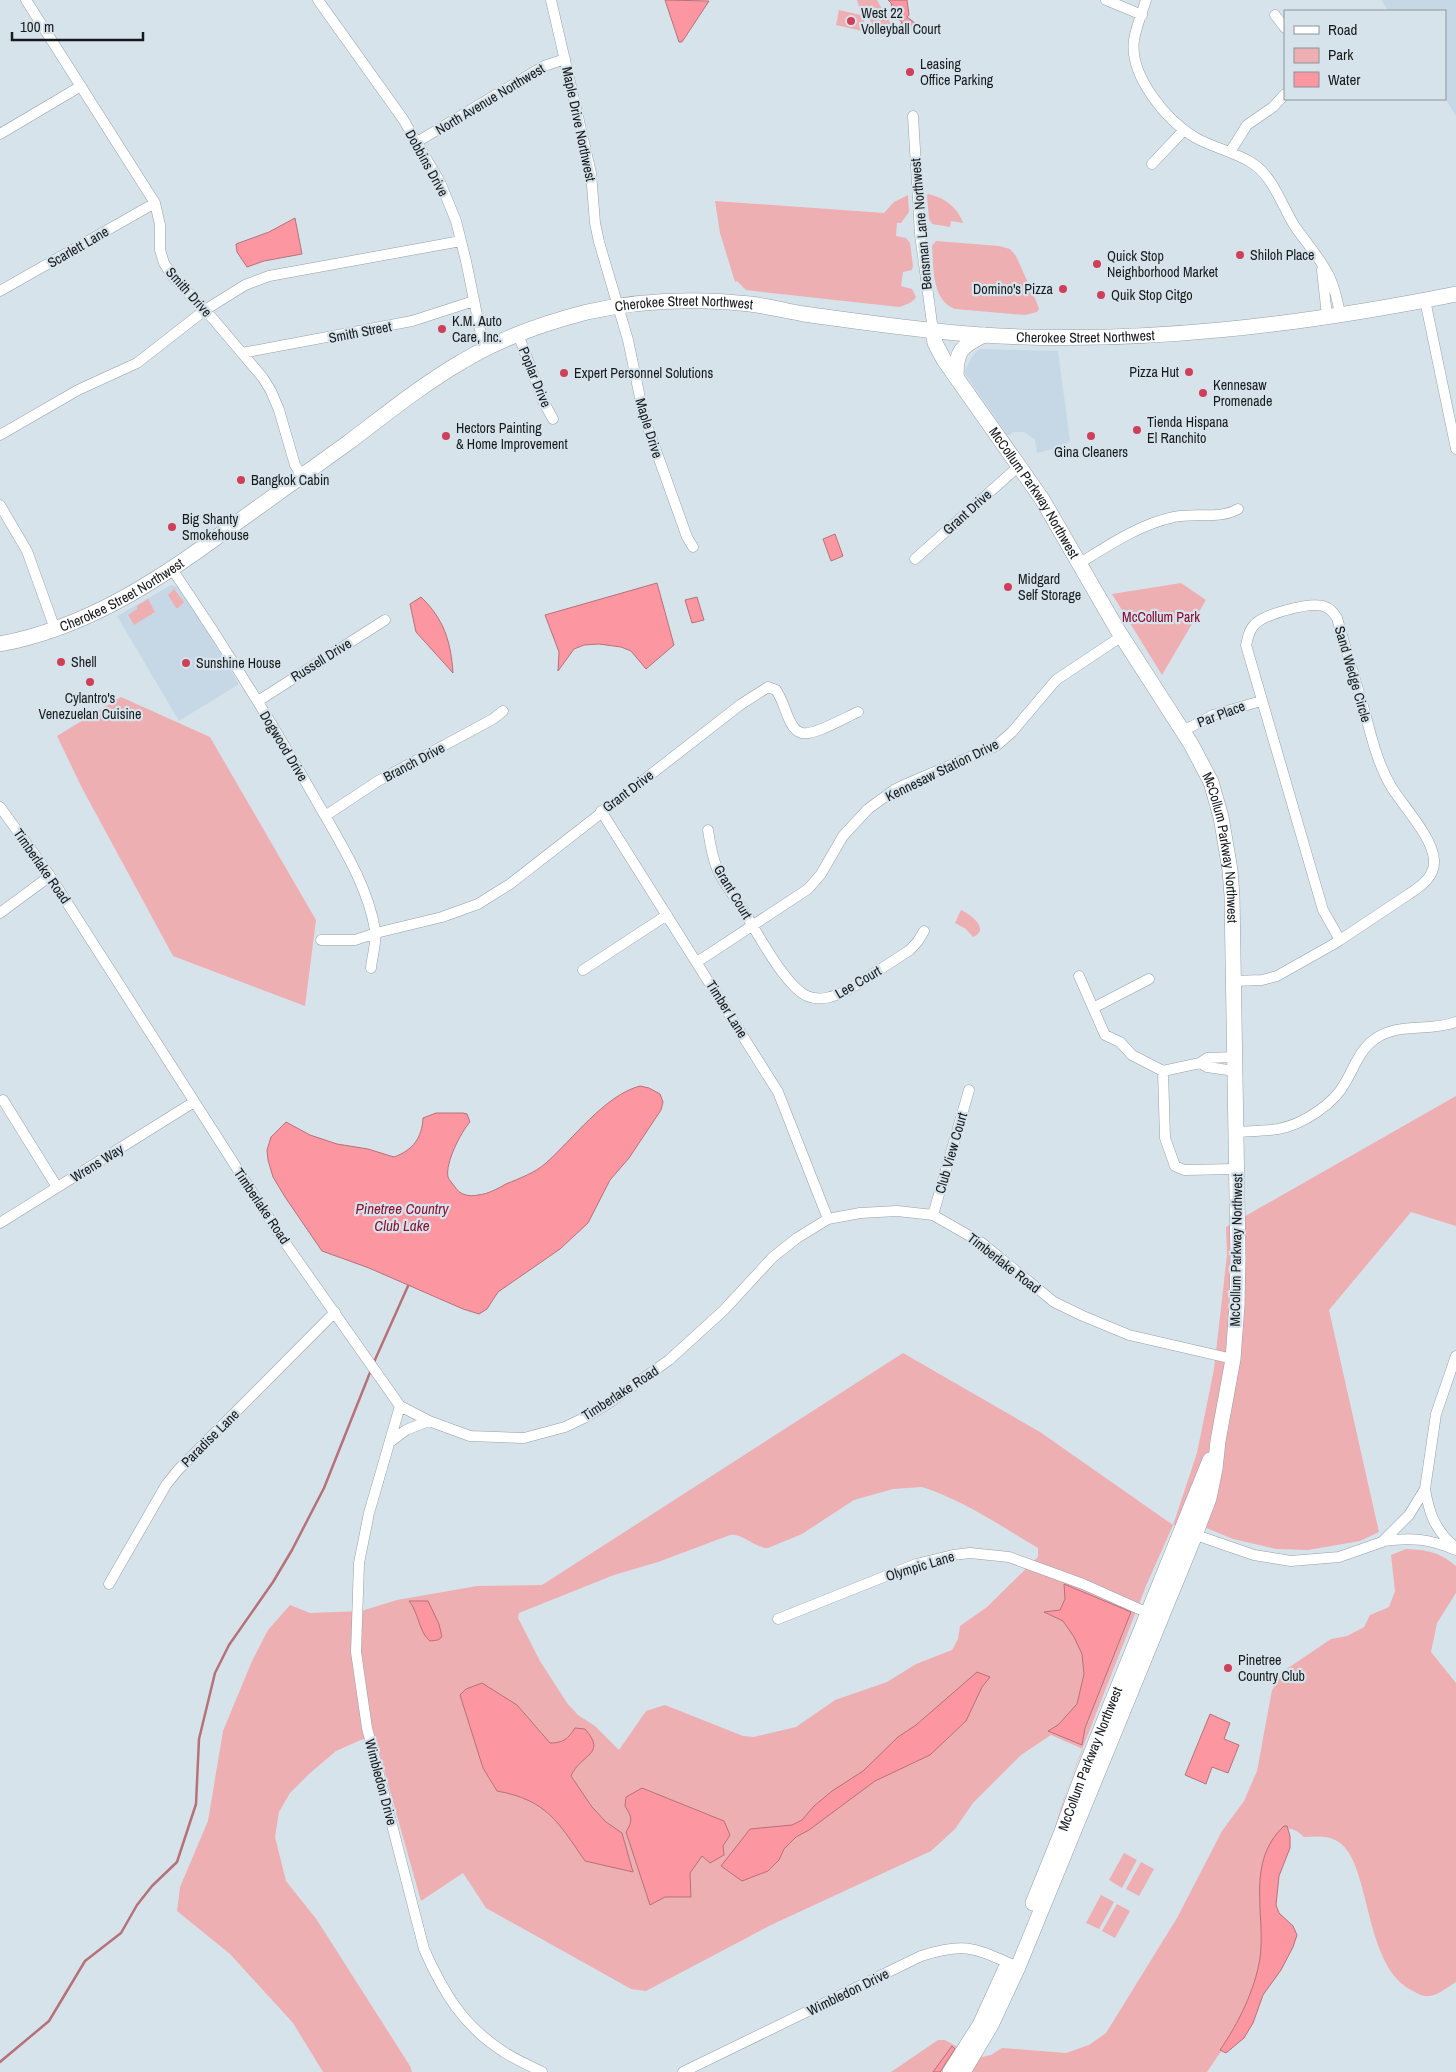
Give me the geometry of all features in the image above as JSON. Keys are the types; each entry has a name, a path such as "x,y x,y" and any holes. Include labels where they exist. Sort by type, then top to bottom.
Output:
{"street":[{"name":"Smith Drive","path":"26,0 155,203 160,225 160,250 164,263 173,277 242,352 271,391 279,410 295,465 302,476"},
{"name":"Dobbins Drive","path":"318,0 417,142 448,202 461,241 484,349"},
{"name":"Maple Drive Northwest","path":"551,0 591,173 597,233 619,306"},
{"path":"1106,0 1142,15"},
{"path":"1146,0 1134,40 1134,54 1139,73 1150,94 1184,130 1203,141 1252,163 1264,174 1296,226 1320,259 1333,315"},
{"path":"1275,15 1284,27"},
{"name":"North Avenue Northwest","path":"417,142 544,66 564,59"},
{"path":"0,134 81,86"},
{"path":"1230,152 1247,125 1273,107 1284,95"},
{"name":"Bensman Lane Northwest","path":"913,116 920,234 932,331"},
{"path":"1152,164 1184,130"},
{"name":"Scarlett Lane","path":"0,292 155,203"},
{"path":"0,435 78,390 137,363 205,310 245,286 269,276 461,241"},
{"name":"Cherokee Street Northwest","path":"0,644 55,629 109,606 172,569 434,379 484,349 518,334 584,313 619,306 670,300 738,303 932,331 1041,337 1172,334 1333,315 1456,294"},
{"path":"1425,300 1456,449"},
{"name":"Smith Street","path":"242,352 412,321 474,301"},
{"name":"Maple Drive","path":"619,306 644,417 687,536 693,547"},
{"name":"McCollum Parkway Northwest","path":"932,331 940,352 1020,466 1080,563 1122,636 1183,731 1211,782 1224,830 1232,896 1234,981 1238,1272 1233,1359 1212,1483 1148,1613 1013,1965 999,2010 963,2072"},
{"name":"Poplar Drive","path":"518,334 543,401 553,419"},
{"path":"956,377 957,362 961,351 968,344 985,335"},
{"name":"Grant Drive","path":"915,559 1020,466"},
{"path":"0,505 27,551 55,629"},
{"path":"1080,563 1147,525 1182,516 1230,514 1238,509"},
{"name":"Dogwood Drive","path":"172,569 218,636 258,701 325,816 355,873 376,933 371,968"},
{"name":"Sand Wedge Circle","path":"1234,981 1262,980 1277,976 1340,940 1424,883 1434,869 1434,854 1425,837 1384,775 1337,618 1329,608 1321,605 1312,605 1263,618 1254,625 1248,634 1246,645 1324,910 1340,940"},
{"name":"Russell Drive","path":"258,701 385,620"},
{"name":"Kennesaw Station Drive","path":"697,962 808,889 821,874 851,826 880,799 906,784 996,746 1012,732 1056,680 1122,636"},
{"name":"Grant Drive","path":"376,933 442,917 478,904 510,884 737,701 768,687 776,690 795,729 803,733 814,731 858,712"},
{"name":"Par Place","path":"1183,731 1213,715 1261,701"},
{"name":"Branch Drive","path":"325,816 378,781 493,719 503,711"},
{"name":"Timberlake Road","path":"0,807 50,876 279,1234 400,1406 429,1421 470,1436 524,1438 565,1427 586,1417 669,1360 724,1310 772,1257 797,1238 828,1219 860,1213 897,1211 933,1215 982,1243 1054,1302 1083,1316 1129,1335 1233,1359"},
{"name":"Timber Lane","path":"601,811 778,1092 828,1219"},
{"name":"Grant Court","path":"708,830 710,846 719,873 753,926"},
{"path":"0,913 50,876"},
{"path":"583,970 667,915"},
{"name":"Lee Court","path":"753,926 793,984 806,996 821,999 837,996 848,990 910,950 918,942 924,931"},
{"path":"321,940 356,940 376,933"},
{"path":"1079,976 1105,1035 1120,1042 1132,1055 1163,1071 1200,1063 1206,1067 1235,1064"},
{"path":"1093,1008 1149,979"},
{"path":"1236,1132 1280,1129 1317,1112 1332,1101 1343,1087 1362,1052 1376,1038 1395,1030 1446,1026 1456,1022"},
{"path":"1163,1071 1165,1138 1175,1166 1184,1170 1237,1169"},
{"name":"Club View Court","path":"933,1215 969,1090"},
{"path":"3,1100 57,1188"},
{"name":"Wrens Way","path":"0,1223 194,1102"},
{"name":"Paradise Lane","path":"109,1584 161,1493 178,1470 335,1312"},
{"path":"1382,1542 1409,1515 1425,1489 1436,1414 1456,1356"},
{"name":"Wimbledon Drive","path":"400,1406 369,1513 359,1563 356,1652 367,1728 424,1949 439,1982 456,2008 485,2038 504,2052 542,2072"},
{"path":"390,1442 406,1430 429,1421"},
{"path":"1425,1489 1434,1522 1444,1537 1456,1549"},
{"path":"1188,1533 1254,1555 1291,1561 1339,1557 1382,1542 1418,1538 1434,1541 1456,1549"},
{"name":"McCollum Parkway Northwest","path":"950,2072 980,2025 1013,1965 1188,1533"},
{"name":"Olympic Lane","path":"778,1619 916,1564 970,1553 1009,1557 1083,1584 1148,1613"},
{"name":"Wimbledon Drive","path":"683,2072 928,1953 942,1949 968,1947 1013,1965"}],"shaded area":[{"path":"1381,0 1456,0 1456,116 1446,100 1446,10 1387,10"},
{"path":"979,349 1058,351 1070,441 1062,447 1037,453 1035,440 1024,432 1013,432 1008,436 964,372 973,355"},
{"name":"Sunshine House","path":"171,585 177,587 196,613 239,684 179,721 117,616"}],"green space":[{"path":"857,0 877,0 897,34 886,33 875,27 867,14 860,10"},
{"name":"West 22 Volleyball Court","path":"839,10 865,16 862,31 836,25"},
{"path":"928,194 939,198 954,208 963,223 951,221 950,227 932,224 929,219"},
{"path":"908,195 909,212 901,223 897,223 896,236 906,238 910,243 913,266 912,270 903,272 901,286 912,289 916,297 909,304 899,307 746,290 737,281 735,282 720,233 715,201 884,213 894,202"},
{"path":"936,241 999,246 1010,249 1016,256 1037,303 1039,309 1037,312 1025,315 955,309 947,305 938,291 935,282 932,246"},
{"name":"McCollum Park","path":"1181,583 1206,600 1162,675 1112,594"},
{"path":"174,589 184,602 178,608 176,608 168,595"},
{"path":"148,599 155,612 134,625 128,615"},
{"path":"121,697 210,737 316,920 305,1006 173,956 82,788 57,736"},
{"path":"961,910 973,918 979,926 978,934 973,937 966,929 955,923"},
{"path":"1456,1096 1456,1226 1411,1212 1329,1310 1379,1532 1360,1541 1308,1550 1276,1549 1233,1539 1192,1522 1184,1525 1173,1525 1197,1453 1214,1369 1227,1255 1226,1227"},
{"path":"903,1353 1040,1432 1173,1525 1146,1586 1082,1749 1051,1735 1021,1755 973,1803 955,1829 931,1851 771,1925 646,1991 631,1989 486,1908 463,1873 421,1901 376,1741 363,1739 336,1751 290,1793 279,1812 275,1837 286,1881 317,1920 412,2072 323,2072 293,2023 230,1954 177,1911 180,1887 208,1821 223,1731 252,1661 268,1630 290,1605 310,1613 361,1611 397,1600 477,1586 542,1585","holes":["922,1487 937,1492 981,1514 1038,1548 1038,1557 987,1607 960,1626 958,1639 952,1650 916,1664 887,1682 835,1700 796,1727 754,1737 743,1736 665,1705 646,1711 619,1750 595,1726 578,1715 567,1703 540,1661 518,1618 519,1613 614,1575 658,1562 730,1535 739,1536 758,1546 768,1548 802,1534 854,1500 893,1489"]},
{"name":"Pinetree Country Club","path":"1406,1549 1433,1553 1456,1566 1456,1593 1437,1623 1431,1652 1456,1683 1456,1982 1432,1996 1426,1996 1411,1990 1395,1976 1383,1957 1355,1866 1347,1850 1331,1838 1304,1837 1292,1829 1282,1829 1263,1959 1239,2025 1207,2072 891,2072 938,2040 945,2040 977,2058 991,2055 1002,2048 1066,2053 1089,2045 1106,2033 1177,1918 1222,1831 1244,1801 1257,1771 1272,1690 1285,1670 1331,1639 1347,1636 1364,1627 1370,1615 1389,1607 1395,1591 1391,1555"},
{"path":"1082,1749 1083,1749 1067,1788"},
{"path":"1067,1788 1054,1838 1051,1841"},
{"path":"1124,1853 1137,1860 1122,1888 1109,1880"},
{"path":"1141,1862 1154,1869 1139,1896 1126,1889"},
{"path":"1101,1895 1114,1902 1099,1929 1086,1923"},
{"path":"1117,1904 1130,1911 1115,1938 1102,1931"}],"water":[{"path":"665,0 709,1 682,42 679,42"},
{"path":"888,0 907,0 909,15 907,17 915,23 911,29 907,30 900,25 902,22 898,19 900,18 893,11"},
{"path":"295,218 302,254 264,261 247,267 237,252 236,244 269,232"},
{"path":"835,534 843,556 831,561 823,539"},
{"path":"657,583 674,645 646,669 631,651 621,647 599,644 584,645 574,649 558,671 559,652 545,615"},
{"path":"421,597 429,605 445,632 453,673 416,632 410,604"},
{"path":"697,597 704,620 692,623 685,600"},
{"name":"Pinetree Country Club Lake","path":"640,1086 660,1094 663,1102 661,1110 629,1158 610,1180 588,1223 560,1249 498,1292 487,1309 479,1314 463,1309 369,1268 322,1251 273,1177 268,1160 267,1150 271,1137 286,1122 310,1135 337,1144 368,1149 394,1157 406,1151 415,1142 421,1132 423,1118 436,1113 463,1113 467,1114 470,1122 454,1148 449,1164 448,1177 462,1194 471,1196 482,1194 542,1167 602,1108 627,1091"},
{"path":"1064,1584 1131,1612 1085,1728 1082,1745 1048,1731 1058,1725 1077,1704 1084,1674 1082,1654 1074,1637 1063,1621 1044,1612 1060,1610 1065,1599"},
{"path":"409,1601 428,1601 439,1624 442,1637 438,1640 430,1641 426,1637"},
{"path":"977,1672 990,1677 982,1687 966,1721 930,1755 875,1781 809,1830 796,1837 784,1849 779,1860 768,1871 742,1881 721,1866 750,1829 792,1825 802,1820 814,1806 832,1791 863,1771 898,1737 916,1725"},
{"path":"482,1683 517,1705 550,1743 565,1740 575,1728 585,1729 594,1744 593,1749 571,1776 592,1807 606,1822 622,1833 633,1872 585,1861 558,1824 540,1807 528,1800 497,1791 483,1768 460,1695 466,1689"},
{"path":"1210,1714 1230,1723 1224,1739 1239,1745 1228,1773 1212,1767 1206,1784 1185,1775"},
{"path":"642,1788 724,1821 730,1835 723,1846 724,1855 710,1863 702,1856 690,1873 691,1897 665,1897 650,1905 626,1832 631,1819 625,1806 626,1797"},
{"path":"1284,1826 1287,1826 1290,1836 1290,1848 1279,1876 1276,1905 1279,1913 1293,1926 1297,1935 1281,1970 1263,1995 1253,2023 1244,2038 1226,2053 1220,2050 1245,2006 1258,1970 1261,1941 1261,1872 1265,1856 1272,1840"},
{"path":"952,2046 955,2049 940,2072 933,2072"}],"waterway":[{"path":"374,1362 408,1286"},
{"path":"0,2062 49,2021 85,1961 121,1933 137,1905 152,1886 177,1862 196,1804 199,1739 215,1673 229,1645 273,1582 292,1550 324,1488 371,1370"}],"place":[{"name":"West 22 Volleyball Court","path":"851,21"},
{"name":"Leasing Office Parking","path":"910,72"},
{"name":"Shiloh Place","path":"1240,255"},
{"name":"Quick Stop Neighborhood Market","path":"1097,264"},
{"name":"Domino's Pizza","path":"1063,289"},
{"name":"Quik Stop Citgo","path":"1101,295"},
{"name":"K.M. Auto Care, Inc.","path":"442,329"},
{"name":"Pizza Hut","path":"1189,372"},
{"name":"Expert Personnel Solutions","path":"564,373"},
{"name":"Kennesaw Promenade","path":"1203,393"},
{"name":"Tienda Hispana El Ranchito","path":"1137,430"},
{"name":"Hectors Painting & Home Improvement","path":"446,436"},
{"name":"Gina Cleaners","path":"1091,436"},
{"name":"Bangkok Cabin","path":"241,480"},
{"name":"Big Shanty Smokehouse","path":"172,527"},
{"name":"Midgard Self Storage","path":"1008,587"},
{"name":"Shell","path":"61,662"},
{"name":"Sunshine House","path":"186,663"},
{"name":"Cylantro's Venezuelan Cuisine","path":"90,682"},
{"name":"Pinetree Country Club","path":"1228,1668"}]}
